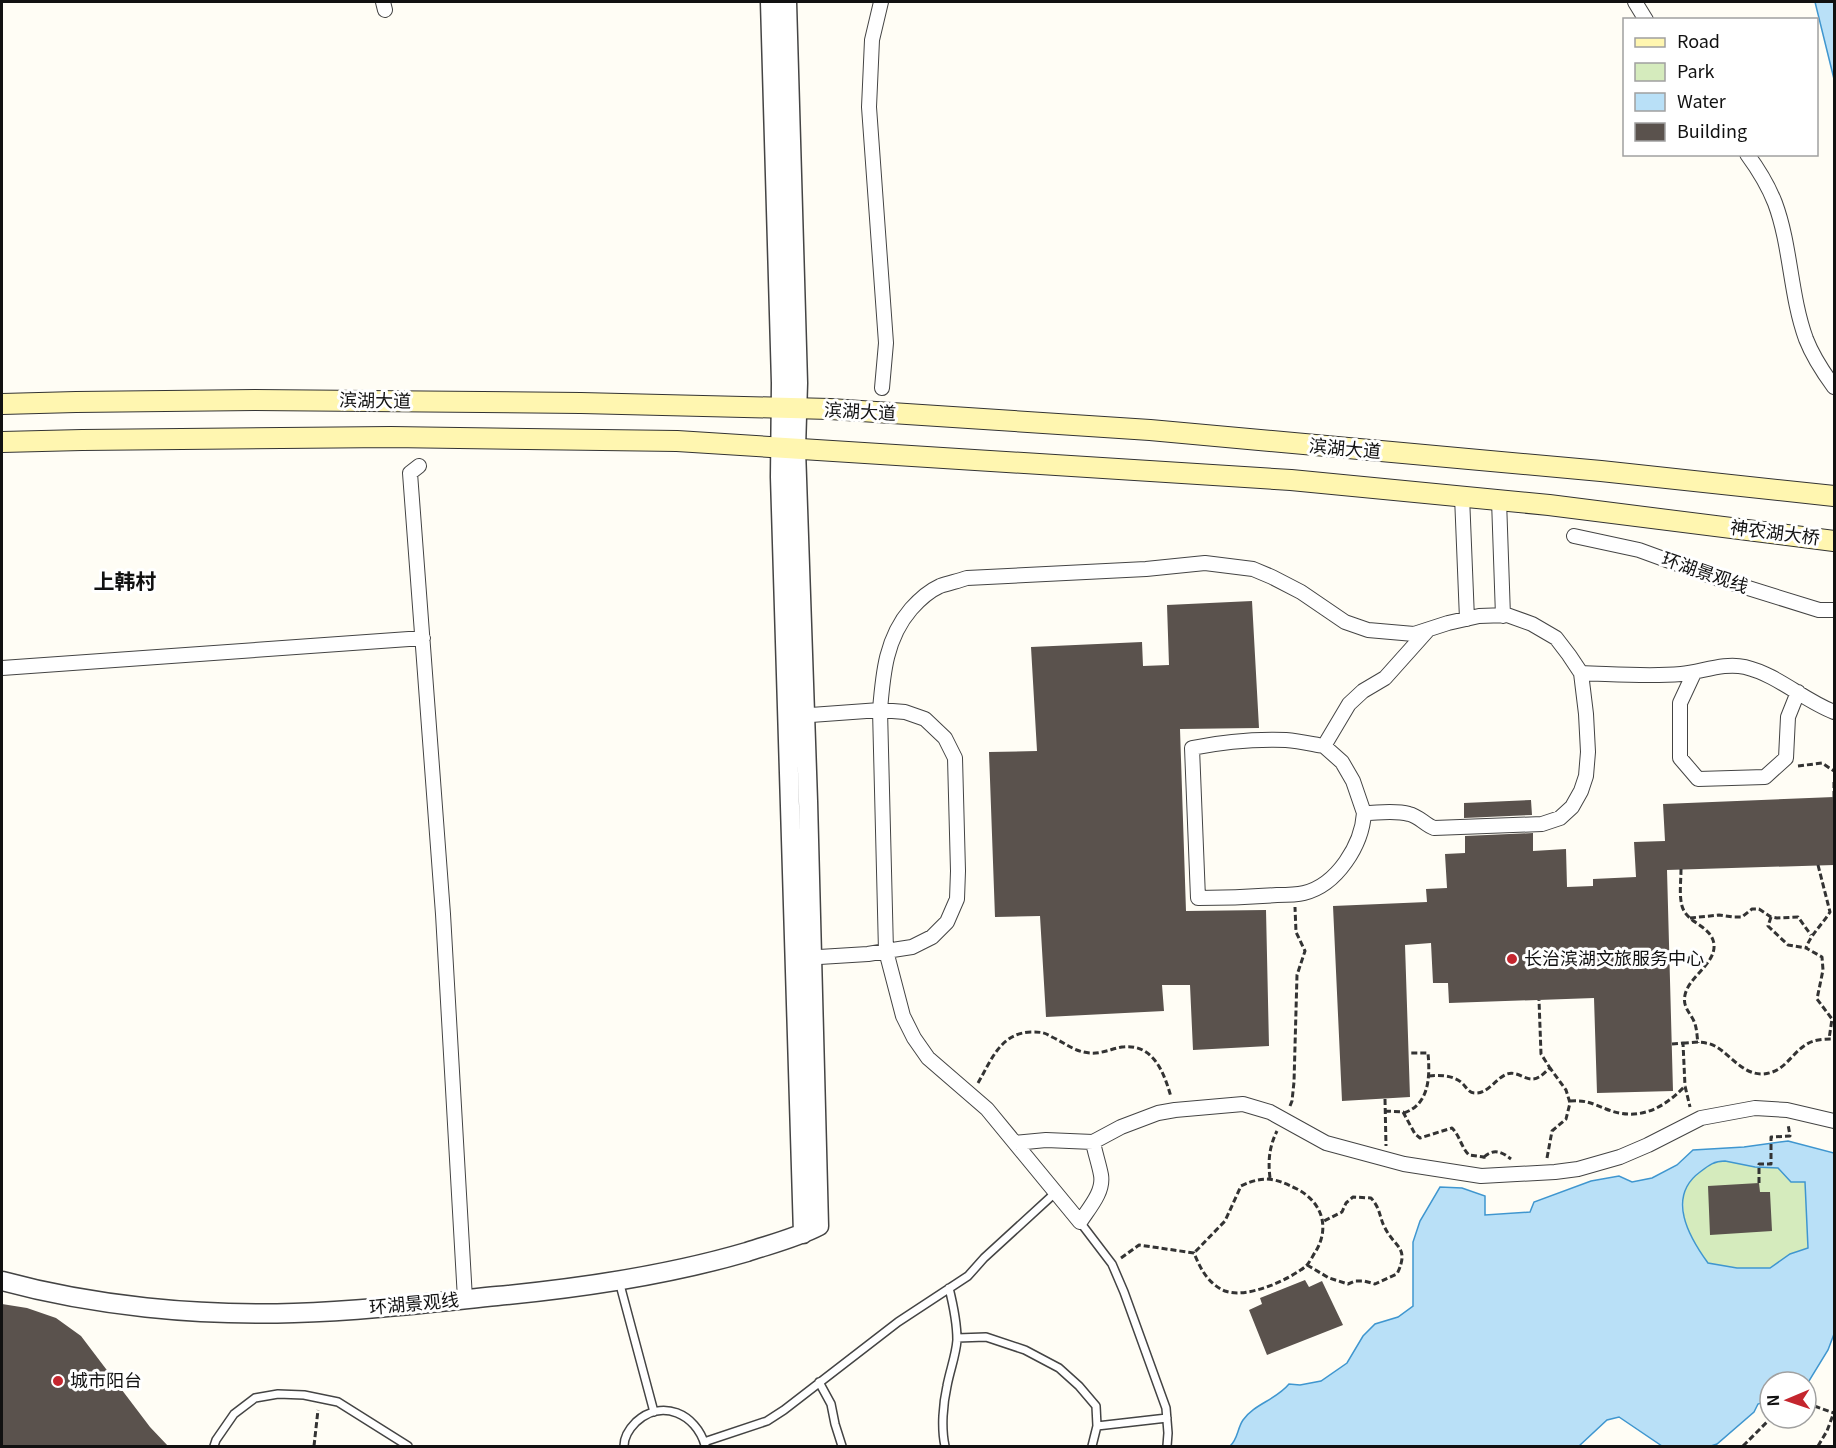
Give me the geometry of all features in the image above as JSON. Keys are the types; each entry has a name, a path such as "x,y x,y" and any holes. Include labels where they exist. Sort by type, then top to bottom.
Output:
{"main road":[{"name":"滨湖大道","path":"2,404 255,400 581,403 789,408 1150,430 1601,471 1834,496"},
{"name":"滨湖大道","path":"2,442 94,439 391,437 677,441 1291,480 1499,500 1715,526"},
{"name":"神农湖大桥","path":"1715,526 1834,541"}],"street":[{"path":"770,2 781,371 789,408 788,448 803,958 803,1234"},
{"path":"787,2 798,383 789,408"},
{"path":"881,2 872,40 869,107 886,343 882,388"},
{"path":"1635,2 1645,18"},
{"path":"1748,156 1760,172 1774,203 1806,339 1819,367 1834,387"},
{"path":"419,466 410,473 444,926 465,1299"},
{"path":"1462,496 1467,619"},
{"path":"1499,500 1503,616"},
{"name":"环湖景观线","path":"1574,536 1639,550 1716,578 1809,607 1834,610"},
{"path":"1093,1142 1101,1176 1099,1192 1080,1222 987,1109 928,1058 914,1038 903,1016 886,951 880,710 883,673 893,635 903,619 919,600 939,587 967,578 1205,563 1253,569 1300,592 1345,622 1368,630 1414,634 1479,616 1507,615 1532,624 1556,638 1581,673 1588,752 1586,776 1581,791 1572,807 1560,818 1542,824 1434,828 1407,813 1364,813"},
{"path":"1324,746 1349,704 1363,691 1385,678 1427,631"},
{"path":"2,668 423,638"},
{"path":"1581,673 1648,676 1694,673 1731,665 1744,667 1761,672 1834,712"},
{"path":"1694,673 1680,703 1680,758 1698,778 1766,777 1786,758 1788,717 1798,692"},
{"path":"796,716 880,710 905,712 926,719 945,738 955,758 957,899 947,922 932,937 912,947 868,954 803,958"},
{"path":"1266,740 1288,740 1324,746 1342,762 1353,781 1364,813 1358,839 1339,871 1324,884 1305,893 1198,898 1191,748 1217,743 1266,740"},
{"name":"环湖景观线","path":"2,1281 95,1301 170,1309 240,1313 344,1311 545,1292 619,1281 697,1265 803,1234 819,1226 803,958"},
{"path":"1015,1143 1046,1140 1093,1142 1121,1127 1158,1113 1243,1104 1270,1112 1326,1143 1387,1160 1457,1174 1484,1176 1578,1169 1620,1157 1694,1122 1755,1108 1786,1110 1834,1121"}],"lane":[{"path":"624,1446 624,1440 631,1427 641,1418 654,1412 668,1411 682,1414 694,1422 705,1444 767,1421 898,1322 968,1276 984,1258 1055,1193"},
{"path":"1080,1222 1112,1264 1124,1292 1166,1408 1167,1446"},
{"path":"619,1281 654,1412"},
{"path":"945,1446 943,1423 947,1386 957,1338 949,1288"},
{"path":"957,1338 986,1337 1024,1350 1059,1368 1096,1406 1097,1426 1092,1446"},
{"path":"819,1382 831,1404 842,1446"},
{"path":"214,1446 234,1414 255,1398 278,1394 304,1395 338,1402 408,1446"},
{"path":"1097,1426 1167,1418"}],"path":[{"path":"1783,760 1792,766 1822,763 1834,771"},
{"path":"1834,782 1834,797"},
{"path":"1806,948 1811,935 1824,923 1830,912 1818,865"},
{"path":"1681,869 1683,908 1689,918 1709,932 1714,940 1714,949 1710,959 1688,987 1685,996 1684,1004 1695,1023 1698,1043"},
{"path":"1270,1178 1269,1153 1272,1141 1292,1101 1294,1082 1297,975 1305,951 1296,932 1295,894"},
{"path":"1689,918 1719,915 1742,917 1752,909 1759,909 1771,917 1798,917 1811,935"},
{"path":"1771,917 1768,926 1788,945 1806,948 1822,957 1823,970 1817,999 1832,1019 1828,1039"},
{"path":"1539,1000 1541,1054 1566,1090 1570,1101 1566,1119 1552,1131 1546,1173"},
{"path":"971,1095 1001,1043 1012,1036 1026,1032 1043,1032 1076,1051 1091,1054 1122,1047 1137,1047 1150,1054 1162,1070 1174,1110"},
{"path":"1672,1044 1705,1042 1742,1067 1764,1074 1783,1067 1808,1043 1834,1039"},
{"path":"1683,1043 1685,1086 1694,1122"},
{"path":"1385,1110 1404,1113 1412,1110 1423,1098 1429,1076 1428,1053 1408,1053"},
{"path":"1429,1076 1454,1078 1474,1094 1487,1089 1508,1074 1516,1073 1531,1080 1550,1068"},
{"path":"1570,1101 1588,1101 1616,1112 1641,1113 1671,1100 1685,1086"},
{"path":"1385,1099 1387,1160"},
{"path":"1759,1183 1759,1164 1771,1164 1770,1137 1790,1136 1786,1110"},
{"path":"1404,1113 1415,1134 1420,1138 1452,1128 1469,1155 1484,1157 1490,1152 1501,1152 1511,1159 1513,1174"},
{"path":"1484,1157 1484,1176"},
{"path":"1270,1178 1284,1183 1310,1196 1318,1208 1323,1234 1321,1242 1307,1265 1279,1282 1255,1291 1240,1293 1226,1291 1213,1283 1204,1274 1194,1253 1225,1221 1241,1186 1255,1180 1270,1178"},
{"path":"1307,1265 1340,1282 1348,1284 1365,1281 1375,1284 1397,1274 1402,1263 1401,1250 1385,1230 1378,1205 1371,1198 1353,1197 1346,1203 1342,1212 1322,1222"},
{"path":"1112,1264 1139,1245 1194,1253"},
{"path":"314,1446 320,1398"},
{"path":"1818,1407 1834,1412 1818,1446"},
{"path":"1743,1446 1760,1430"}],"green space":[{"path":"1713,1161 1779,1168 1791,1182 1805,1181 1808,1248 1790,1254 1770,1268 1737,1268 1708,1263 1692,1242 1684,1217 1683,1193 1692,1178"}],"water":[{"path":"1815,2 1834,2 1834,79"},
{"path":"1788,1141 1834,1153 1834,1334 1828,1350 1816,1370 1758,1370 1758,1404 1754,1412 1717,1444 1662,1446 1619,1417 1607,1420 1579,1446 1230,1446 1243,1420 1253,1410 1289,1384 1300,1385 1321,1381 1347,1363 1363,1336 1375,1324 1398,1317 1413,1306 1413,1242 1420,1221 1440,1187 1462,1188 1485,1196 1485,1215 1530,1212 1534,1202 1591,1181 1619,1176 1632,1182 1652,1178 1677,1165 1693,1150 1744,1147","holes":["1725,1161 1755,1167 1778,1168 1791,1182 1805,1182 1808,1248 1790,1254 1770,1268 1737,1268 1708,1263 1694,1241 1684,1217 1684,1193 1690,1182 1709,1165"]}],"building":[{"path":"1252,601 1259,728 1180,729 1186,911 1266,910 1269,1046 1193,1050 1190,985 1162,985 1164,1011 1046,1017 1040,916 995,917 989,752 1037,751 1031,647 1142,642 1143,666 1169,665 1167,605"},
{"name":"长治滨湖文旅服务中心","path":"1834,797 1834,865 1667,870 1673,1091 1597,1093 1594,998 1449,1003 1448,983 1433,983 1431,943 1405,945 1410,1097 1342,1101 1333,906 1427,902 1426,889 1447,888 1445,854 1465,853 1465,836 1533,833 1533,851 1566,849 1567,887 1593,886 1593,879 1636,877 1634,842 1665,841 1663,804"},
{"path":"1531,800 1532,815 1464,818 1464,803"},
{"path":"1759,1183 1760,1192 1770,1192 1772,1231 1710,1235 1708,1186"},
{"path":"1305,1280 1309,1287 1322,1281 1343,1325 1267,1355 1249,1310 1262,1304 1260,1298"},
{"name":"城市阳台","path":"2,1304 27,1308 56,1318 81,1336 150,1427 168,1446 2,1446"}],"place":[{"name":"长治滨湖文旅服务中心","path":"1512,959"},
{"name":"城市阳台","path":"58,1381"}],"district":[{"name":"上韩村","path":"125,582"}]}
